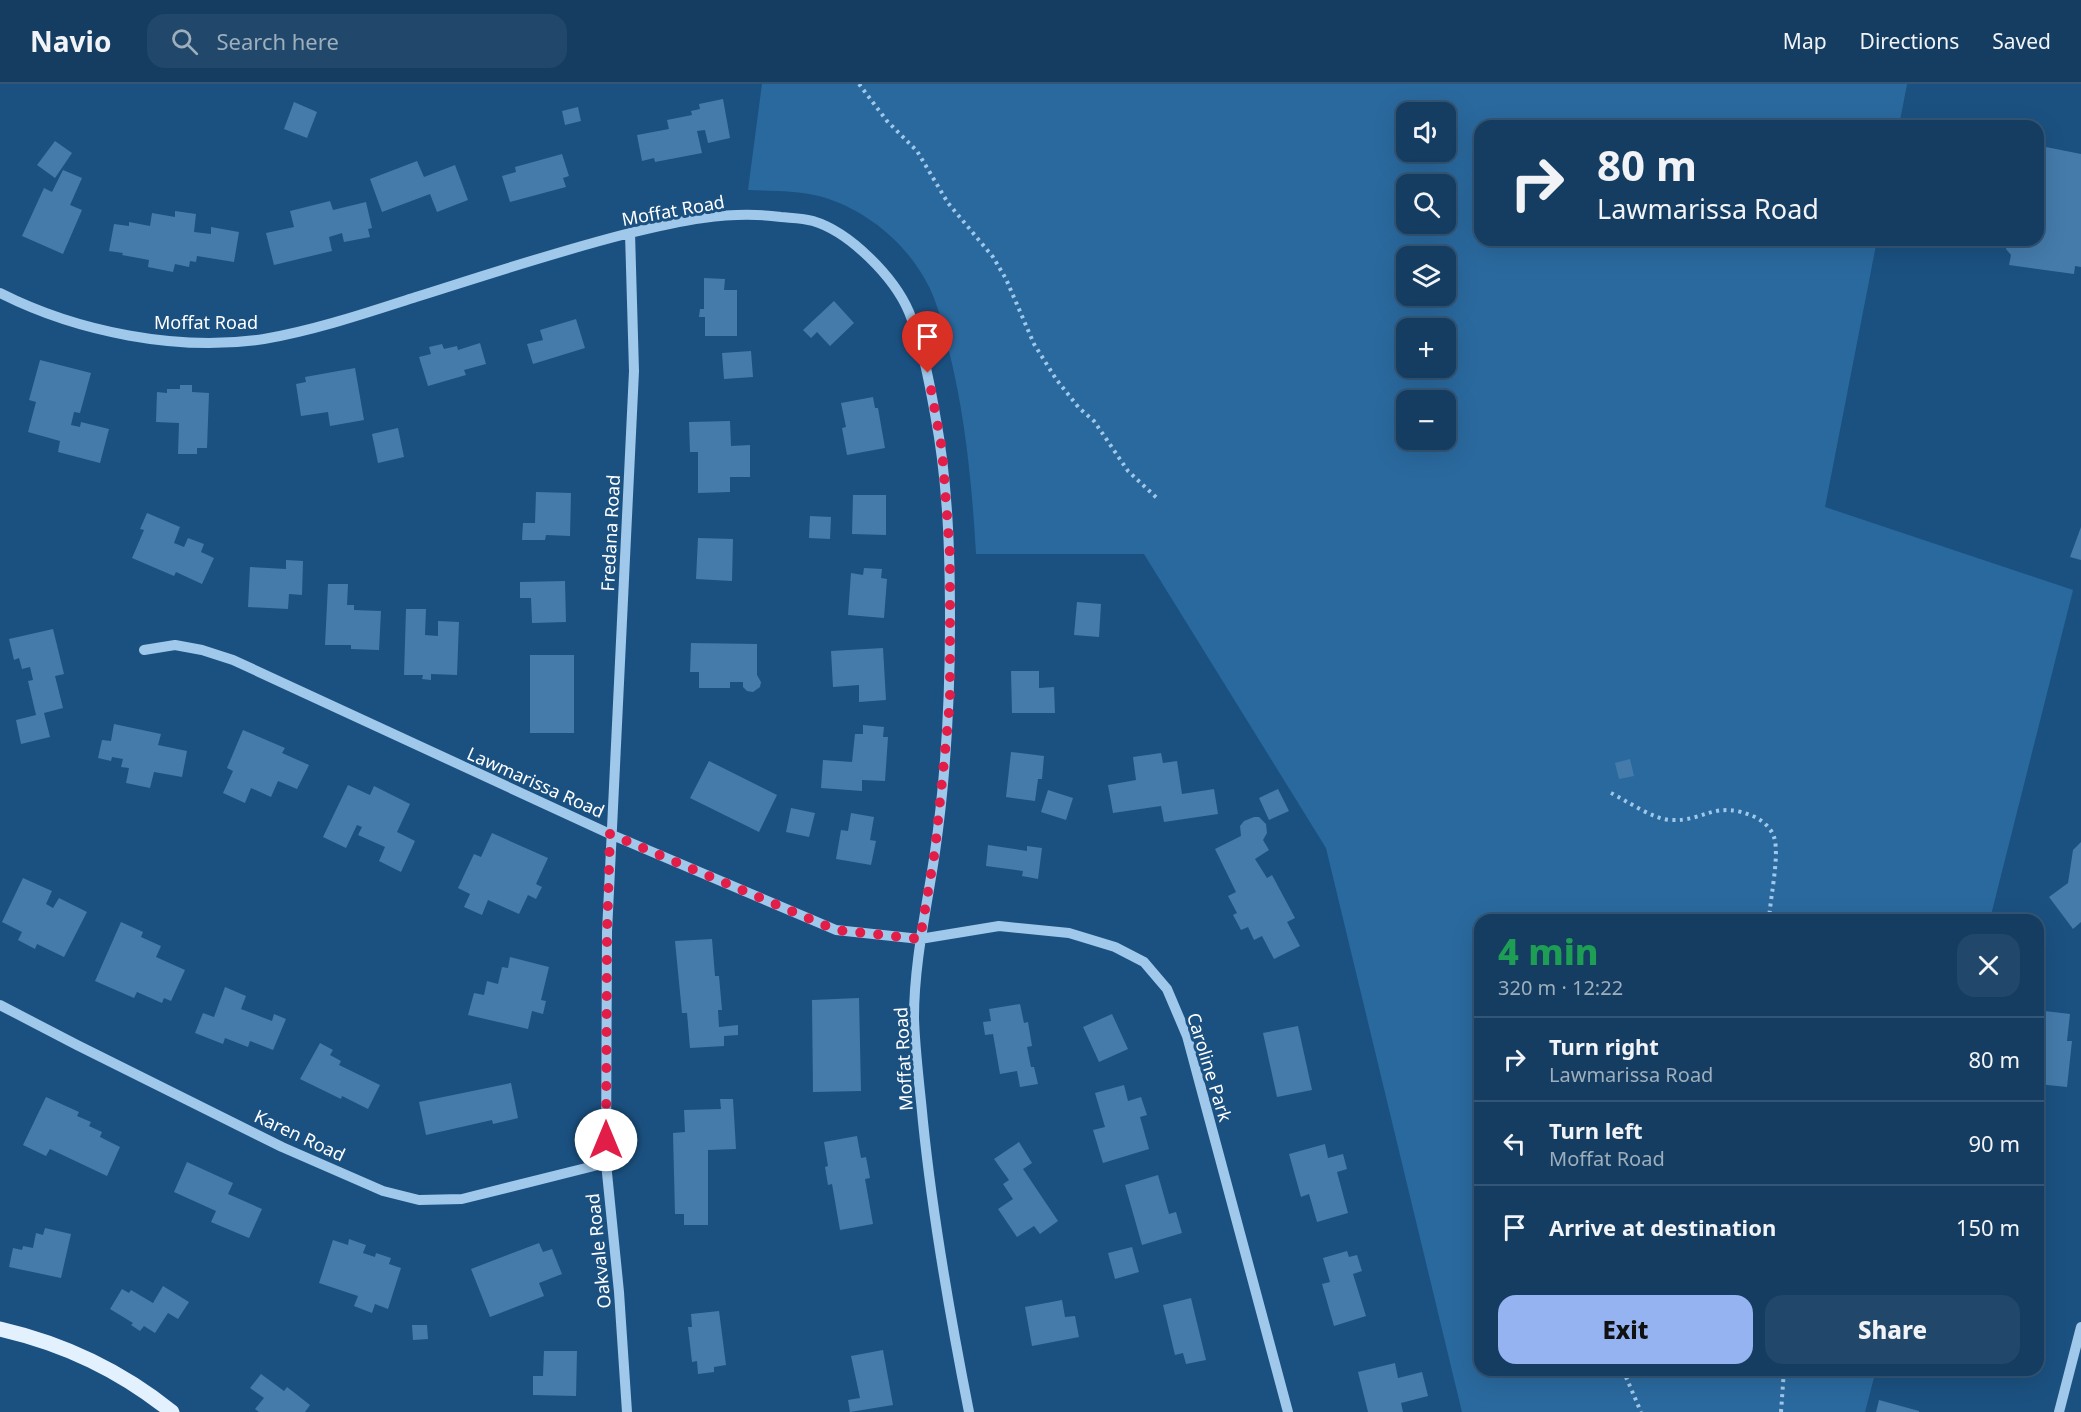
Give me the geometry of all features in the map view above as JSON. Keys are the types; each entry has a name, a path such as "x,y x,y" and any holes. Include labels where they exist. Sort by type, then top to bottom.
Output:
{"main road":[{"path":"0,1329 22,1334 97,1361 133,1383 172,1412"}],"street":[{"name":"Moffat Road","path":"0,293 34,308 86,326 132,337 181,341 258,340 315,329 562,250 711,216 765,215 813,221 841,235 864,252 885,275 908,310 928,373 942,449 950,555 950,702 935,850 920,939 914,1018 930,1188 946,1299 969,1412"},
{"name":"Fredana Road","path":"610,834 634,370 630,233"},
{"name":"Lawmarissa Road","path":"144,650 175,645 202,650 233,660 610,834 836,930 920,939"},
{"name":"Oakvale Road","path":"610,834 607,932 606,1163 619,1292 627,1412"},
{"name":"Caroline Park","path":"920,939 999,926 1069,933 1115,947 1144,962 1167,989 1187,1036 1288,1412"},
{"name":"Karen Road","path":"0,1005 282,1147 383,1191 419,1200 462,1199 606,1163"},
{"path":"2058,1412 2081,1327"}],"path":[{"path":"859,84 887,121 917,151 948,203 993,257 1006,279 1034,344 1056,380 1073,401 1094,421 1128,471 1158,499"},
{"path":"1611,794 1663,819 1683,819 1731,809 1760,820 1769,828 1775,844 1770,914"},
{"path":"1626,1376 1641,1412"},
{"path":"1781,1412 1784,1376"}],"shaded area":[{"path":"762,84 1907,84 1900,120 1474,120 1474,246 1876,246 1825,507 2073,590 1991,914 1474,914 1474,1376 1874,1376 1865,1412 1462,1412 1326,848 1144,554 976,554 967,448 959,395 940,315 930,288 912,259 892,237 869,219 843,204 800,192 748,190"}],"building":[{"path":"723,99 730,138 708,143 705,130 697,131 702,153 655,162 654,158 642,161 637,135 669,129 667,120 692,115 691,111 700,109 699,104"},
{"path":"294,102 317,112 307,138 284,129"},
{"path":"578,107 581,121 565,125 562,111"},
{"path":"55,141 72,153 55,178 37,165"},
{"path":"2046,147 2081,154 2081,267 2075,266 2074,274 2009,265 2011,255 2006,246 2044,246"},
{"path":"562,154 569,176 563,178 566,187 510,202 502,176 516,172 515,167"},
{"path":"417,161 424,177 455,165 468,200 437,212 430,194 382,212 370,179"},
{"path":"63,170 82,178 70,205 82,210 63,254 22,236 44,188 52,192"},
{"path":"330,201 333,210 366,202 372,228 368,229 370,237 344,242 342,233 329,237 332,251 274,265 266,233 294,227 290,211"},
{"path":"175,211 196,214 194,232 211,234 211,227 239,232 234,262 197,256 196,262 190,261 189,267 175,264 173,272 148,267 149,260 109,251 114,224 129,226 129,222 150,226 152,213 175,217"},
{"path":"704,278 725,279 724,290 737,290 737,336 705,336 705,317 699,317 700,309 704,309"},
{"path":"834,301 854,323 830,346 817,332 811,338 803,330"},
{"path":"576,319 585,348 533,364 527,344 543,340 540,330"},
{"path":"480,343 486,364 464,370 466,375 428,386 419,357 431,354 429,347 442,344 444,349 457,346 458,350"},
{"path":"751,351 753,377 724,379 722,353"},
{"path":"40,360 91,373 80,413 74,412 71,425 80,427 81,422 109,429 100,463 58,452 60,441 28,432 36,402 29,400"},
{"path":"355,368 364,420 330,426 328,412 301,416 296,384 306,382 305,377"},
{"path":"180,385 192,385 192,392 209,393 207,448 197,448 197,454 178,454 179,423 156,422 157,392 167,393 167,389 180,389"},
{"path":"873,397 875,408 878,408 885,448 847,455 842,428 846,427 841,403"},
{"path":"730,421 731,446 750,445 750,477 730,477 730,492 698,493 698,452 690,452 689,422"},
{"path":"398,428 404,457 378,463 372,434"},
{"path":"536,492 571,493 570,536 546,535 545,540 522,540 523,523 535,523"},
{"path":"853,495 886,495 886,535 852,534"},
{"path":"147,513 180,527 174,543 184,547 188,538 204,544 201,552 214,558 202,584 176,572 174,576 132,558 144,530 140,529"},
{"path":"810,516 831,517 830,539 809,538"},
{"path":"2081,527 2081,560 2070,557"},
{"path":"698,538 733,539 732,581 696,579"},
{"path":"286,560 303,561 302,595 289,594 288,609 248,607 250,567 286,569"},
{"path":"864,568 882,569 881,578 887,579 884,618 848,615 851,573 863,575"},
{"path":"565,581 566,622 532,623 531,598 520,598 520,582"},
{"path":"328,584 348,584 347,605 354,605 354,610 381,611 379,650 351,649 351,645 325,645"},
{"path":"1077,602 1101,604 1099,637 1074,635"},
{"path":"406,609 426,609 425,635 438,636 438,621 459,622 457,675 431,674 431,680 422,679 423,675 404,675"},
{"path":"53,629 64,674 55,676 63,708 44,713 50,737 21,744 16,720 36,715 28,681 33,680 30,667 22,669 19,658 14,660 9,639"},
{"path":"691,643 757,644 757,675 761,682 760,687 753,692 747,691 743,687 743,682 730,682 730,688 699,688 699,672 690,672"},
{"path":"883,648 886,700 859,702 859,685 833,687 831,651"},
{"path":"530,655 574,655 574,733 530,733"},
{"path":"1011,671 1039,671 1039,688 1054,687 1055,713 1012,713"},
{"path":"114,724 161,734 158,745 187,751 182,777 154,772 150,788 126,783 129,768 121,767 123,759 112,757 111,761 98,758 102,740 111,741"},
{"path":"863,725 884,727 883,737 888,737 885,781 862,780 862,791 821,788 823,760 852,762 855,734 863,734"},
{"path":"243,730 285,748 282,753 309,765 297,789 278,781 271,797 251,788 245,803 223,793 233,771 227,768"},
{"path":"1011,752 1044,756 1042,779 1038,779 1035,801 1006,797"},
{"path":"1161,753 1163,763 1177,761 1182,794 1214,789 1218,814 1164,822 1161,806 1113,813 1108,785 1136,780 1133,757"},
{"path":"1630,759 1634,776 1619,779 1615,763"},
{"path":"709,761 777,795 759,832 690,798"},
{"path":"348,785 370,795 374,786 410,804 397,832 415,841 401,872 379,861 385,847 358,835 362,827 357,825 346,848 323,837"},
{"path":"1278,789 1289,811 1269,820 1259,798"},
{"path":"1048,790 1073,798 1066,820 1041,812"},
{"path":"791,808 815,813 809,837 786,832"},
{"path":"851,813 874,817 870,840 876,841 871,865 836,859 841,830 848,831"},
{"path":"1259,817 1266,824 1267,833 1263,840 1269,850 1255,859 1267,878 1272,875 1295,918 1287,922 1300,946 1274,959 1262,936 1254,940 1248,927 1241,930 1233,915 1237,913 1228,896 1236,892 1215,849 1241,836 1240,826 1244,821"},
{"path":"492,833 548,858 536,884 542,887 536,899 528,895 519,914 488,900 482,915 464,907 470,894 458,888 474,854 481,857"},
{"path":"2081,842 2081,922 2073,929 2049,897 2068,883 2073,850"},
{"path":"988,845 1027,851 1027,846 1042,848 1038,879 1022,876 1023,871 986,866"},
{"path":"23,878 52,891 46,904 53,908 59,898 87,912 64,957 37,944 35,949 18,940 22,932 2,922"},
{"path":"121,922 143,932 141,937 161,946 156,957 185,970 171,1001 164,998 162,1003 137,992 134,998 95,981"},
{"path":"712,939 715,976 719,976 722,1010 718,1010 719,1027 738,1025 738,1035 724,1036 724,1046 690,1048 687,1013 682,1013 675,941"},
{"path":"510,957 549,967 541,1000 546,1001 543,1014 532,1011 528,1029 468,1015 474,993 484,995 487,981 498,984 502,967 508,968"},
{"path":"225,987 246,996 241,1009 272,1021 274,1014 286,1019 273,1050 250,1041 248,1047 225,1038 223,1044 195,1033 203,1013 214,1017"},
{"path":"859,998 861,1091 813,1092 812,1000"},
{"path":"1020,1004 1024,1023 1028,1022 1032,1046 1027,1047 1031,1067 1034,1067 1038,1084 1020,1087 1017,1071 1000,1074 993,1034 985,1035 983,1022 991,1021 989,1009"},
{"path":"2045,1011 2070,1014 2067,1041 2072,1041 2067,1087 2044,1085"},
{"path":"1112,1014 1128,1049 1099,1062 1083,1027"},
{"path":"1298,1026 1312,1090 1277,1097 1263,1033"},
{"path":"320,1043 333,1050 330,1055 341,1061 339,1065 380,1085 368,1109 300,1079"},
{"path":"511,1083 518,1118 493,1124 492,1120 426,1135 419,1102"},
{"path":"1124,1085 1128,1101 1141,1097 1147,1115 1140,1117 1149,1149 1103,1163 1093,1130 1105,1127 1095,1093"},
{"path":"46,1097 79,1112 77,1116 91,1122 89,1126 102,1132 100,1137 120,1147 107,1176 50,1149 46,1156 23,1145"},
{"path":"720,1099 733,1099 736,1149 708,1150 708,1225 684,1225 684,1214 675,1214 673,1133 685,1132 684,1110 721,1109"},
{"path":"857,1136 861,1158 866,1157 870,1178 865,1179 873,1224 840,1230 832,1184 828,1185 824,1142"},
{"path":"1019,1142 1032,1163 1023,1169 1058,1221 1040,1234 1034,1226 1017,1237 998,1209 1013,1199 1003,1184 1009,1180 994,1159"},
{"path":"1325,1144 1328,1158 1343,1154 1347,1169 1337,1172 1348,1213 1317,1222 1309,1194 1301,1197 1289,1154"},
{"path":"187,1162 233,1183 228,1194 262,1209 249,1238 211,1222 216,1211 174,1192"},
{"path":"1158,1175 1169,1214 1176,1212 1182,1233 1142,1245 1125,1185"},
{"path":"45,1228 71,1234 61,1278 9,1267 13,1248 22,1250 23,1246 33,1248 36,1233 43,1235"},
{"path":"349,1239 366,1245 363,1253 375,1257 376,1253 391,1258 389,1264 401,1268 388,1309 375,1304 372,1313 354,1306 358,1296 319,1283 333,1240 348,1245"},
{"path":"539,1243 543,1252 552,1249 562,1274 539,1283 544,1296 490,1317 471,1269"},
{"path":"1132,1247 1139,1272 1115,1279 1108,1253"},
{"path":"1347,1251 1349,1257 1357,1255 1362,1271 1353,1274 1366,1316 1334,1326 1322,1284 1330,1282 1323,1258"},
{"path":"163,1286 189,1302 178,1319 168,1313 155,1333 144,1326 140,1331 131,1325 133,1323 110,1309 122,1289 129,1293 131,1290 153,1303"},
{"path":"1191,1298 1206,1360 1186,1364 1183,1353 1175,1355 1163,1305"},
{"path":"1062,1300 1065,1317 1075,1316 1079,1337 1032,1346 1025,1307"},
{"path":"719,1311 726,1365 714,1367 714,1372 698,1374 697,1361 692,1362 688,1327 692,1327 691,1314"},
{"path":"412,1325 427,1325 428,1339 413,1340"},
{"path":"883,1350 893,1405 850,1412 848,1400 860,1398 851,1356"},
{"path":"544,1351 577,1351 576,1396 533,1395 533,1376 543,1376"},
{"path":"1395,1363 1398,1378 1422,1372 1428,1396 1401,1403 1403,1412 1368,1412 1358,1372"},
{"path":"261,1374 284,1391 287,1387 310,1405 305,1412 259,1412 255,1409 264,1398 250,1388"},
{"path":"1879,1400 1919,1411 1919,1412 1876,1412"}],"route":[{"path":"606,1140 610,834 836,930 920,939 935,850 950,702 950,555 942,449 928,373"}]}
